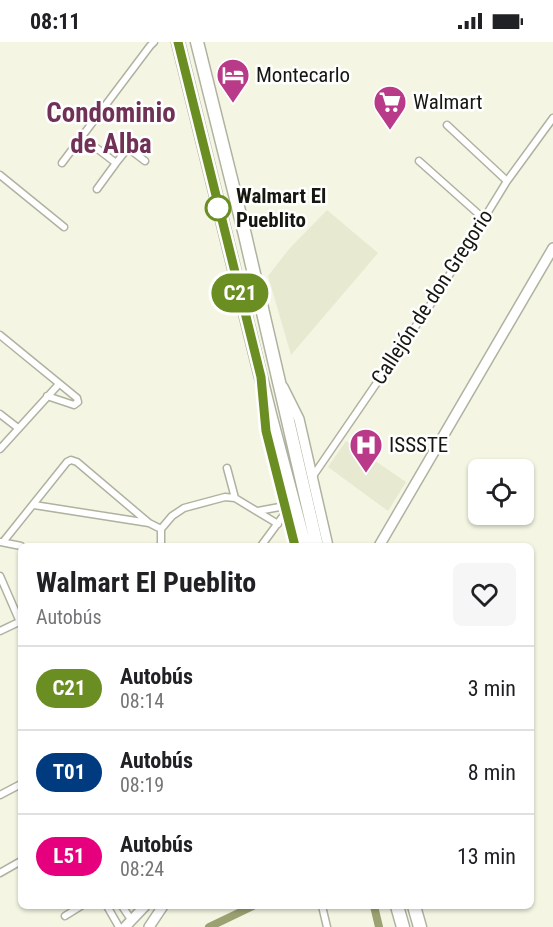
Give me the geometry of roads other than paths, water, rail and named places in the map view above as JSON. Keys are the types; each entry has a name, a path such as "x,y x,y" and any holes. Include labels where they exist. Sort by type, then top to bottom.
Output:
{"highway":[{"path":"178,42 304,543"},
{"path":"197,42 245,236 285,413 324,543"},
{"path":"398,909 403,927"},
{"path":"415,909 420,927"}],"street":[{"path":"62,163 154,42"},
{"name":"Callejón de don Gregorio","path":"312,477 437,295 507,181 553,118"},
{"path":"447,125 507,181"},
{"path":"82,137 116,163"},
{"path":"97,189 128,148 145,161"},
{"path":"419,161 483,218"},
{"path":"0,175 64,227"},
{"path":"380,543 553,248"},
{"path":"0,334 77,398 78,402 74,405 47,396"},
{"path":"277,374 299,419 324,543"},
{"path":"261,377 266,431 294,543"},
{"path":"0,449 59,384"},
{"path":"0,414 18,428"},
{"path":"1,542 71,460 77,462 149,523 161,530"},
{"path":"227,468 235,498"},
{"path":"161,543 161,530 172,516 184,508 225,498 235,498 278,524"},
{"path":"34,505 149,523"},
{"path":"257,511 286,509"},
{"path":"263,543 286,509"},
{"path":"374,543 385,534"},
{"path":"1,542 18,545"},
{"path":"0,576 18,616"},
{"path":"0,631 18,622"},
{"path":"0,795 18,786"},
{"path":"0,873 18,863"},
{"path":"65,916 76,909"},
{"path":"109,909 119,927"},
{"path":"123,909 128,924 142,909"},
{"path":"149,927 161,909"},
{"path":"323,909 327,927"}],"waterway":[{"path":"209,927 247,909"},
{"path":"375,909 379,927"}],"place":[{"name":"Montecarlo","path":"233,104"},
{"name":"Walmart","path":"390,131"},
{"name":"Walmart El Pueblito","path":"218,208"},
{"name":"ISSSTE","path":"366,474"}],"district":[{"name":"Condominio de Alba","path":"111,128"}]}
